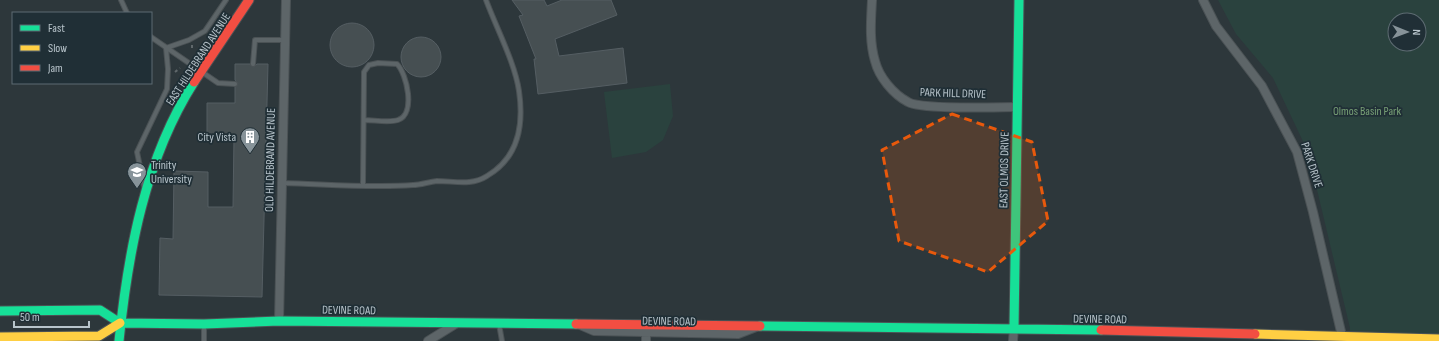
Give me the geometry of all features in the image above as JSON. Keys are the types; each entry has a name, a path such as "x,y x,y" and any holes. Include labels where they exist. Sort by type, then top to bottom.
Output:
{"street":[{"name":"EAST HILDEBRAND AVENUE","path":"119,341 120,323 135,233 154,162 167,131 185,98 249,0"},
{"name":"OLD HILDEBRAND AVENUE","path":"279,321 286,0"},
{"name":"PARK HILL DRIVE","path":"872,0 871,37 874,60 881,77 909,103 925,106 1017,107"},
{"name":"EAST OLMOS DRIVE","path":"1012,341 1014,328 1019,0"},
{"name":"PARK DRIVE","path":"1203,0 1216,26 1262,86 1297,152 1313,212 1342,336"},
{"path":"0,311 100,310 120,323 99,336 60,339 22,339 0,337"},
{"name":"DEVINE ROAD","path":"120,323 204,324 279,321 1014,328 1439,338"},
{"path":"428,341 457,323"},
{"name":"DEVINE ROAD","path":"577,324 594,331 738,334 760,326"},
{"path":"646,332 646,341"}],"lane":[{"path":"121,0 122,6 126,12"},
{"path":"166,48 189,40 206,31 226,0"},
{"path":"282,183 412,185 436,181 476,181 486,177 498,169 510,156 516,144 520,118 519,92 516,76 486,0"},
{"path":"152,38 218,83 235,84"},
{"path":"253,64 255,40 285,40"},
{"path":"145,193 137,152 167,88 168,69 166,48"},
{"path":"363,184 364,72 369,65 378,63 397,64 406,80 408,88 407,110 404,116 398,120 364,120"},
{"path":"499,323 502,341"},
{"path":"204,324 204,341"}],"path":[{"path":"174,72 179,72 180,68"}],"highlighted area":[{"path":"952,114 1032,142 1048,221 988,272 899,241 882,150"}],"green space":[{"name":"Olmos Basin Park","path":"1218,0 1439,0 1439,341 1350,341 1350,328 1308,152 1273,78 1236,34"},
{"path":"670,84 673,116 663,140 646,152 612,158 604,92"}],"building":[{"path":"512,0 544,0 547,6 562,0 611,0 617,15 555,39 559,56 623,48 627,83 538,94 534,59 536,59 519,16 523,15"},
{"path":"352,23 364,27 370,33 374,45 370,57 364,63 352,67 340,63 334,57 330,45 334,33 340,27"},
{"path":"421,37 429,39 435,43 439,49 441,57 439,65 435,71 429,75 421,77 413,75 407,71 403,65 401,57 403,49 407,43 413,39"},
{"name":"City Vista","path":"235,64 250,64 253,67 257,64 268,64 262,297 159,295 160,238 173,239 174,171 208,172 208,207 233,207 234,136 207,136 207,103 235,103 235,87 238,84 235,80"}],"traffic: fast":[{"path":"1014,328 1019,0"},
{"path":"119,341 134,240 151,174 163,142 177,112 194,82"},
{"path":"0,311 100,310 120,323"},
{"path":"120,323 204,324 279,321 576,324"},
{"path":"760,326 1101,330"}],"traffic: slow":[{"path":"0,337 99,336 120,323"},
{"path":"1255,334 1439,339"}],"traffic: jam":[{"path":"194,82 249,0"},
{"path":"576,324 760,326"},
{"path":"1101,330 1255,334"}],"place":[{"name":"City Vista","path":"250,154"},
{"name":"Trinity University","path":"137,189"}]}
